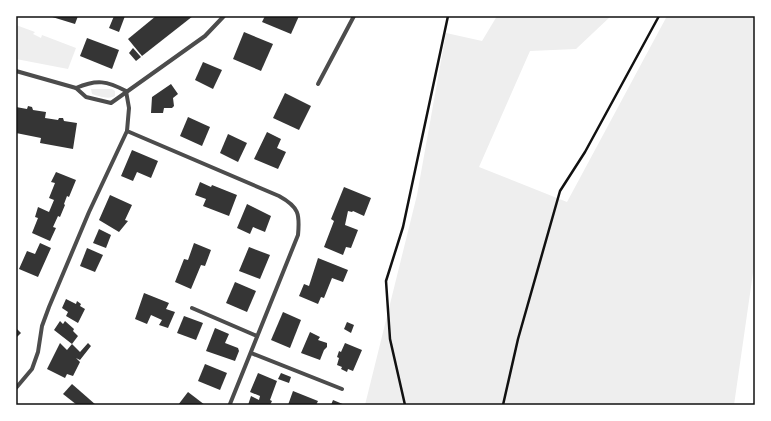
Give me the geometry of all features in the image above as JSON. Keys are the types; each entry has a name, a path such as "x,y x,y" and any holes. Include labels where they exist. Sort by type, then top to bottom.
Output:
{"street":[{"path":"16,71 76,88 86,97 111,103 126,91 176,59 224,16"},
{"path":"318,84 354,16"},
{"path":"16,388 32,369 38,352 42,326 52,300 89,212 127,131 130,108 126,91 109,82 89,82 76,88"},
{"path":"127,131 279,196 292,203 297,209 299,220 298,235 230,404"},
{"path":"192,308 257,336"},
{"path":"251,353 342,389"}],"path":[{"path":"405,405 390,339 386,281 403,227 448,16"},
{"path":"503,405 518,338 560,191 585,152 659,16"}],"shaded area":[{"path":"497,16 611,16 576,49 530,51 479,167 567,202 667,16 755,16 755,259 734,405 365,405 417,195 446,33 482,41"},
{"path":"16,25 35,32 33,34 41,38 42,35 76,48 68,69 16,59"},
{"path":"91,89 112,89 115,91 115,96 107,98 97,96 92,94"}],"building":[{"path":"49,16 78,16 75,24"},
{"path":"114,16 125,16 119,32 109,28"},
{"path":"156,16 193,16 142,56 128,39"},
{"path":"265,16 299,16 291,34 262,22"},
{"path":"244,32 273,44 261,71 233,59"},
{"path":"87,38 119,50 112,69 80,56"},
{"path":"133,48 141,57 136,61 129,53"},
{"path":"203,62 222,70 213,89 195,80"},
{"path":"171,84 178,94 173,98 174,106 172,108 164,108 163,113 151,113 152,97"},
{"path":"285,93 311,106 299,130 273,118"},
{"path":"28,106 32,107 33,110 46,112 45,118 58,120 59,118 63,118 64,121 77,123 73,149 40,143 41,138 16,133 16,107 27,109"},
{"path":"188,117 210,127 202,146 180,136"},
{"path":"267,132 281,139 277,148 286,152 278,169 254,159"},
{"path":"228,134 247,143 238,162 220,153"},
{"path":"132,150 158,161 151,178 137,172 133,181 121,176"},
{"path":"56,172 76,180 69,197 67,196 60,217 58,216 53,227 56,228 50,241 32,233 38,218 35,217 38,207 49,212 54,200 49,198 55,183 51,182"},
{"path":"200,182 237,195 229,216 203,206 206,199 195,195"},
{"path":"344,187 371,198 364,216 353,211 348,211 345,225 358,230 351,248 346,247 343,255 324,247 334,221 331,219"},
{"path":"110,195 132,205 125,220 128,221 119,232 99,220"},
{"path":"247,204 271,216 265,232 253,227 250,234 237,228"},
{"path":"99,229 111,235 106,248 93,243"},
{"path":"40,243 51,248 38,277 19,269 27,251 35,254"},
{"path":"194,243 211,250 205,266 201,265 191,289 175,282 184,259 188,260"},
{"path":"249,247 270,255 260,279 239,271"},
{"path":"87,248 103,255 95,272 80,266"},
{"path":"318,258 348,270 343,282 332,278 324,298 321,297 318,304 299,296 304,284 309,286"},
{"path":"235,282 256,291 247,312 226,303"},
{"path":"144,293 169,303 166,309 175,312 168,328 159,325 162,320 151,315 147,324 135,319"},
{"path":"66,299 76,304 77,301 81,304 80,306 85,309 78,323 66,316 68,312 62,308"},
{"path":"283,312 301,320 290,348 271,340"},
{"path":"184,316 203,323 196,340 177,333"},
{"path":"60,321 63,324 65,321 74,329 73,331 78,336 72,344 54,330"},
{"path":"347,322 354,325 351,333 344,329"},
{"path":"16,328 21,333 17,337 16,335"},
{"path":"215,328 229,334 225,343 238,348 239,351 235,361 206,351"},
{"path":"310,332 320,337 318,340 327,343 327,347 324,350 320,360 301,353"},
{"path":"60,343 67,350 72,344 80,352 88,343 91,346 80,360 76,358 80,362 73,376 67,374 65,378 47,369"},
{"path":"345,343 362,350 353,371 348,369 347,372 341,369 342,367 337,365 339,351 341,352"},
{"path":"205,364 227,373 220,390 198,381"},
{"path":"258,373 277,381 270,400 272,401 270,405 248,405 251,396 259,400 260,396 250,392"},
{"path":"281,373 291,377 289,383 278,379"},
{"path":"72,384 96,405 77,405 63,394"},
{"path":"293,391 318,401 316,405 288,405"},
{"path":"188,392 205,405 178,405"},
{"path":"333,400 345,405 331,405"}]}
